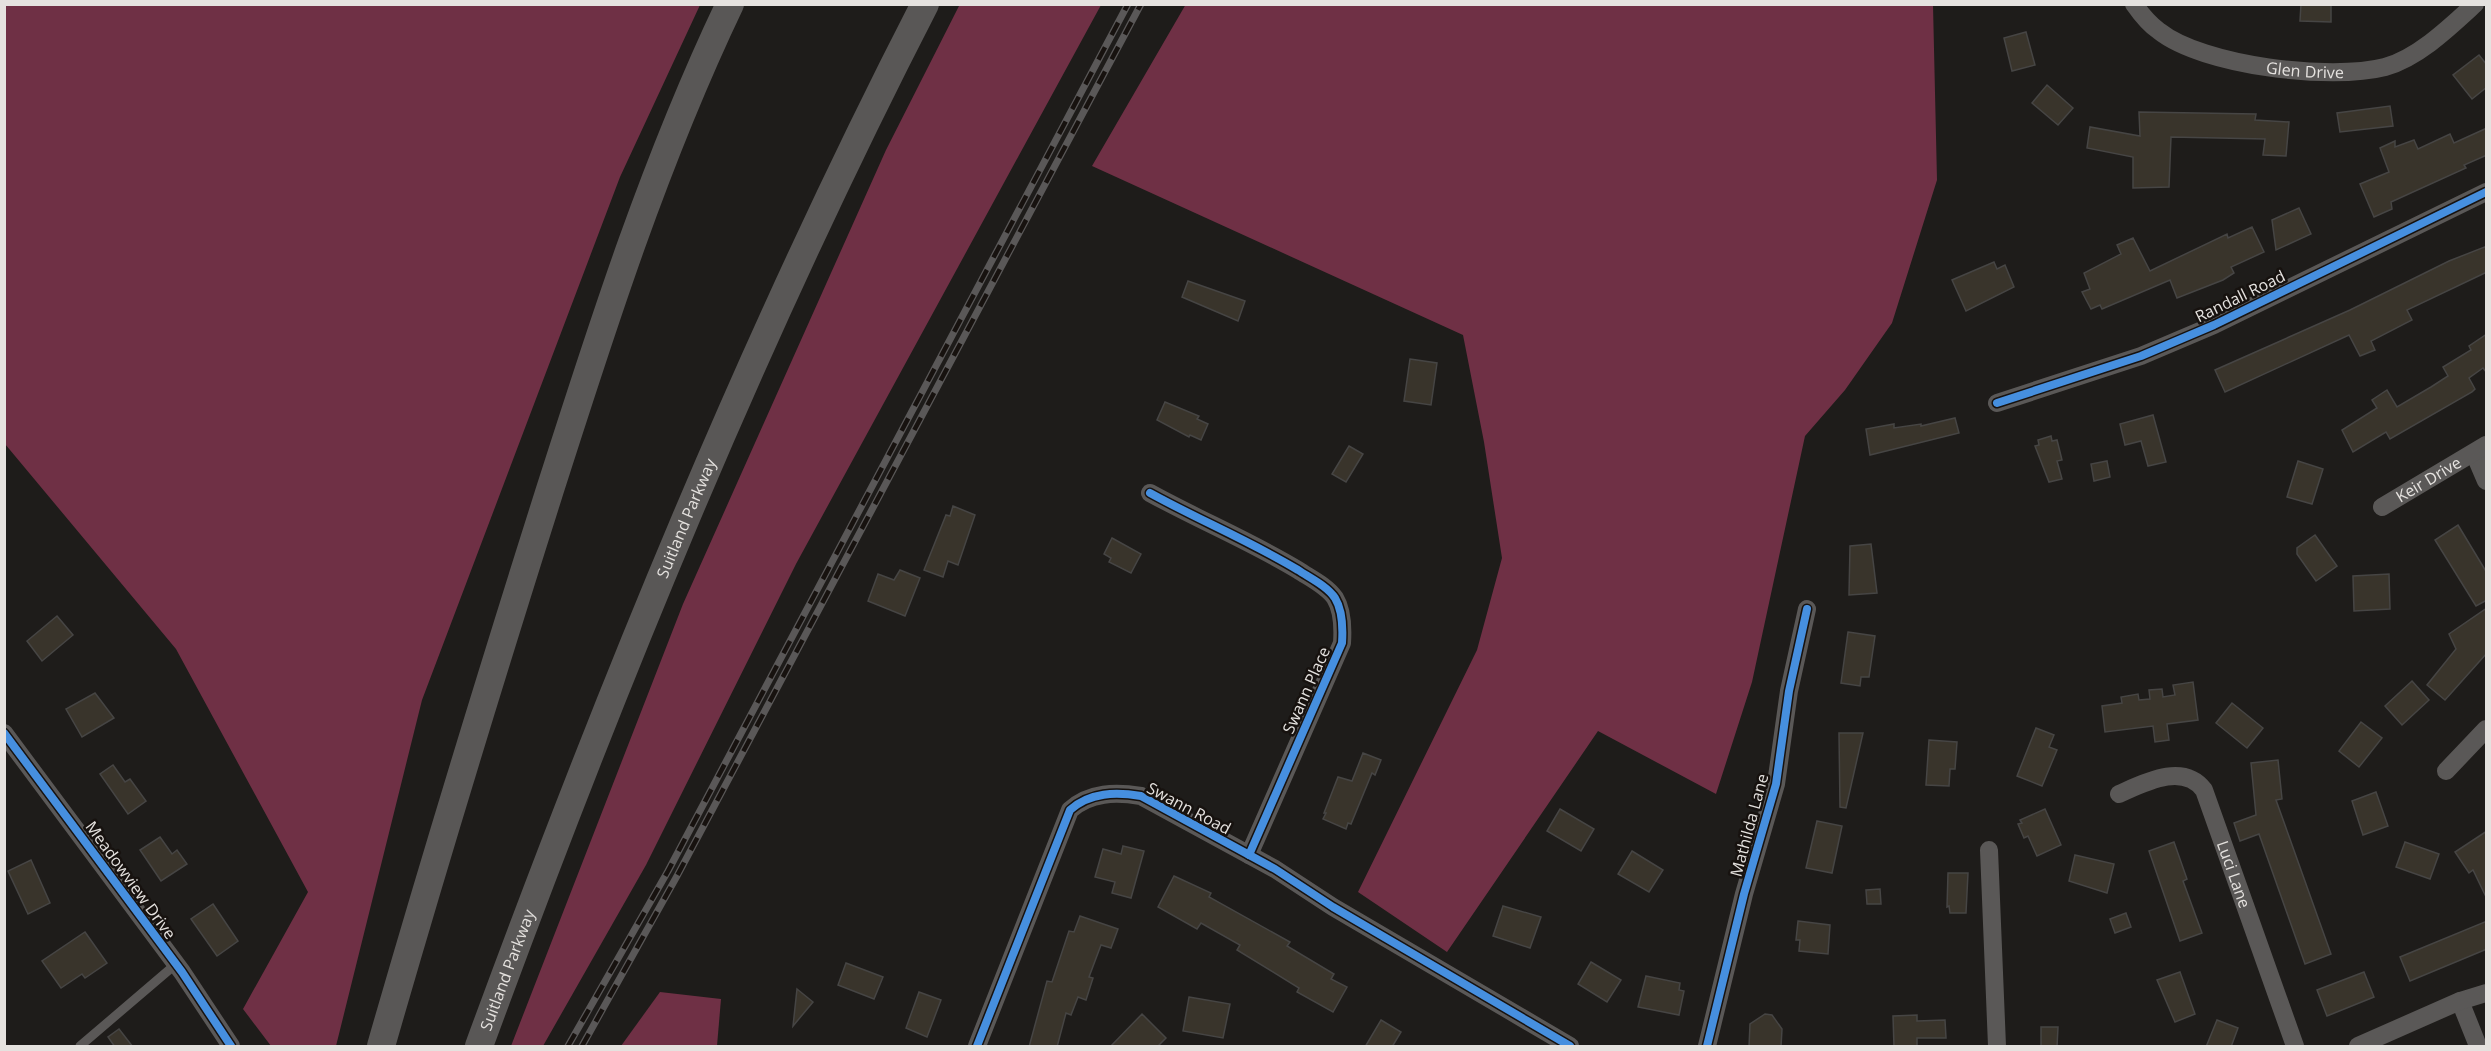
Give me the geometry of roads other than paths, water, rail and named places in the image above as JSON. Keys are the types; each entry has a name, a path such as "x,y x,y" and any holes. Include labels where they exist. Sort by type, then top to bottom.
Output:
{"highway":[{"path":"381,1047 496,658 608,309 660,165 730,4"},
{"name":"Suitland Parkway","path":"479,1047 599,731 697,495 794,277 926,4"}],"street":[{"name":"Glen Drive","path":"2134,4 2159,32 2179,43 2239,62 2324,74 2386,66 2428,44 2475,4"},
{"name":"Randall Road","path":"1997,403 2141,356 2214,325 2487,192"},
{"name":"Keir Drive","path":"2382,507 2480,449 2487,481"},
{"name":"Swann Place","path":"1150,493 1189,515 1266,551 1318,583 1335,597 1341,614 1342,643 1249,855"},
{"name":"Mathilda Lane","path":"1707,1047 1744,894 1776,784 1789,691 1807,609"},
{"path":"2446,771 2487,729"},
{"name":"Meadowview Drive","path":"4,733 176,964 231,1047"},
{"name":"Luci Lane","path":"2119,794 2155,779 2175,776 2188,776 2204,790 2295,1047"},
{"name":"Swann Road","path":"977,1047 1070,810 1079,802 1118,793 1141,796 1249,855 1570,1047"},
{"path":"1989,850 1997,1047"},
{"path":"2358,1047 2460,1000 2487,993"},
{"path":"2460,1000 2478,1047"}],"lane":[{"path":"80,1047 176,964"}],"railway":[{"path":"568,1046 668,871 1128,4"},
{"path":"582,1046 677,876 1141,4"}]}
